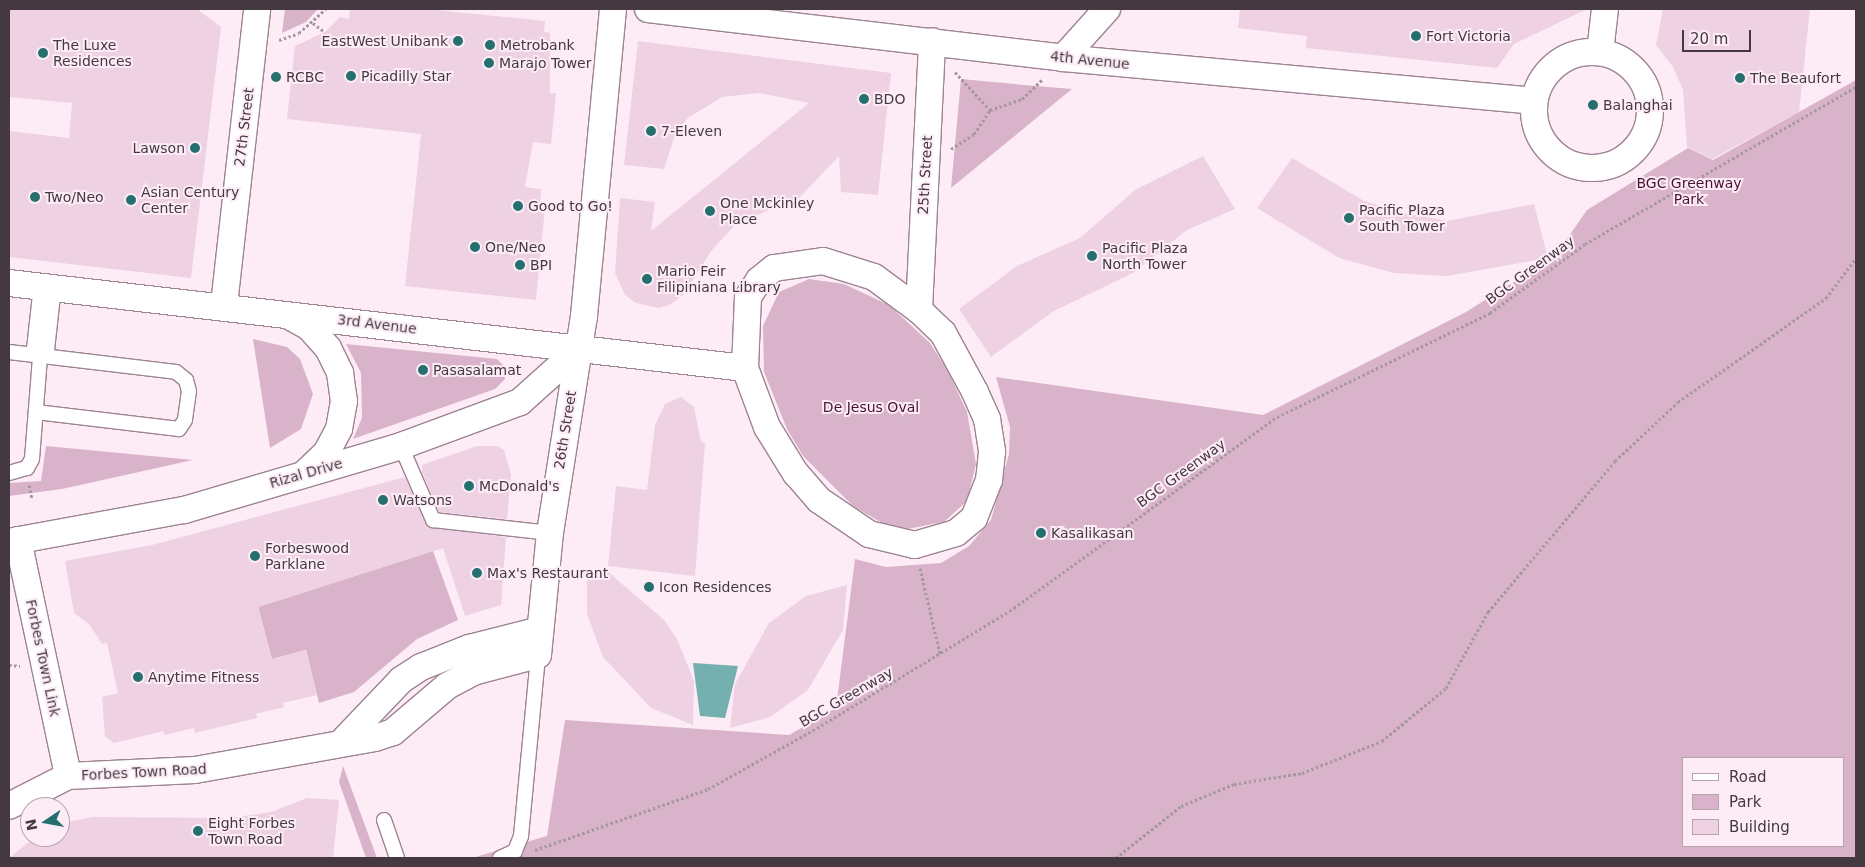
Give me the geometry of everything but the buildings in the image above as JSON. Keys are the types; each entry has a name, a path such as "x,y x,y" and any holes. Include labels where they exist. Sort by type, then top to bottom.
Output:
{"street":[{"name":"27th Street","path":"224,305 257,9"},
{"name":"26th Street","path":"539,643 550,533 579,349 613,9"},
{"name":"4th Avenue","path":"648,9 932,41 1063,58 1534,101"},
{"path":"1063,58 1107,9"},
{"path":"1600,52 1605,9"},
{"name":"25th Street","path":"919,310 932,41"},
{"path":"1600,52 1634,70 1645,86 1648,125 1627,157 1600,168 1571,165 1541,139 1534,101 1550,69 1565,58 1600,52"},
{"path":"823,261 850,267 895,290 919,310 943,334 960,361 986,418 992,452 989,480 974,518 956,533 915,545 869,534 819,500 781,452 745,368 748,297 759,280 774,268 823,261"},
{"name":"3rd Avenue","path":"9,283 224,305 284,314 745,368"},
{"path":"284,314 322,341 340,373 344,401 339,429 326,453 306,473"},
{"name":"Rizal Drive","path":"14,541 184,510 401,446 520,402 579,349"},
{"name":"Forbes Town Link","path":"14,541 68,776"},
{"path":"343,741 401,680 421,667 469,648 539,643"},
{"name":"Forbes Town Road","path":"9,806 68,776 195,770 393,732 447,686 473,672 539,643"}],"lane":[{"path":"9,473 26,468 32,459 40,358 47,350 48,286"},
{"path":"9,352 40,358 176,372 186,380 189,391 185,420 178,429 36,412"},
{"path":"401,446 432,520 550,533"},
{"name":"26th Street","path":"520,852 539,643"},
{"path":"384,820 397,858"},
{"path":"500,858 520,852"}],"path":[{"path":"253,44 282,39 313,23 326,9"},
{"path":"313,23 325,32"},
{"path":"932,41 990,110"},
{"path":"926,153 963,144 990,110 1022,98 1063,58"},
{"name":"BGC Greenway","path":"520,852 708,789 940,654 1014,608 1277,417 1490,313 1585,244 1856,87"},
{"path":"1116,858 1181,806 1234,784 1302,773 1382,741 1446,688 1488,612 1615,461 1678,402 1826,298 1856,258"},
{"path":"915,545 940,654"}],"green space":[{"path":"285,9 318,9 306,22 282,33"},
{"path":"961,79 1036,86 1072,89 951,188"},
{"name":"BGC Greenway Park","path":"1856,80 1856,858 472,858 547,836 565,720 789,735 836,708 855,559 886,567 941,563 969,546 991,520 1009,454 1010,427 996,377 1263,415 1466,312 1542,264 1562,246 1587,210 1688,148 1713,160"},
{"name":"De Jesus Oval","path":"809,279 844,284 889,305 930,343 948,371 967,412 976,464 967,501 944,522 907,529 882,523 853,506 803,456 787,429 764,372 763,326 779,292"},
{"path":"253,339 287,347 300,359 313,394 301,429 270,448"},
{"path":"346,344 497,359 504,366 505,379 495,389 353,439 362,418 361,373"},
{"path":"46,446 193,460 62,489 9,496 9,483 41,481"},
{"path":"433,551 458,620 417,639 354,692 319,703 306,650 272,659 258,607"},
{"path":"343,766 377,858 366,858 339,782"}],"water":[{"path":"693,663 738,666 725,718 700,716"}],"place":[{"name":"Fort Victoria","path":"1416,36"},
{"name":"EastWest Unibank","path":"458,41"},
{"name":"Metrobank","path":"490,45"},
{"name":"The Luxe Residences","path":"43,53"},
{"name":"Marajo Tower","path":"489,63"},
{"name":"Picadilly Star","path":"351,76"},
{"name":"RCBC","path":"276,77"},
{"name":"The Beaufort","path":"1740,78"},
{"name":"BDO","path":"864,99"},
{"name":"Balanghai","path":"1593,105"},
{"name":"7-Eleven","path":"651,131"},
{"name":"Lawson","path":"195,148"},
{"name":"Two/Neo","path":"35,197"},
{"name":"Asian Century Center","path":"131,200"},
{"name":"Good to Go!","path":"518,206"},
{"name":"One Mckinley Place","path":"710,211"},
{"name":"Pacific Plaza South Tower","path":"1349,218"},
{"name":"One/Neo","path":"475,247"},
{"name":"Pacific Plaza North Tower","path":"1092,256"},
{"name":"BPI","path":"520,265"},
{"name":"Mario Feir Filipiniana Library","path":"647,279"},
{"name":"Pasasalamat","path":"423,370"},
{"name":"McDonald's","path":"469,486"},
{"name":"Watsons","path":"383,500"},
{"name":"Kasalikasan","path":"1041,533"},
{"name":"Forbeswood Parklane","path":"255,556"},
{"name":"Max's Restaurant","path":"477,573"},
{"name":"Icon Residences","path":"649,587"},
{"name":"Anytime Fitness","path":"138,677"},
{"name":"Eight Forbes Town Road","path":"198,831"}]}
